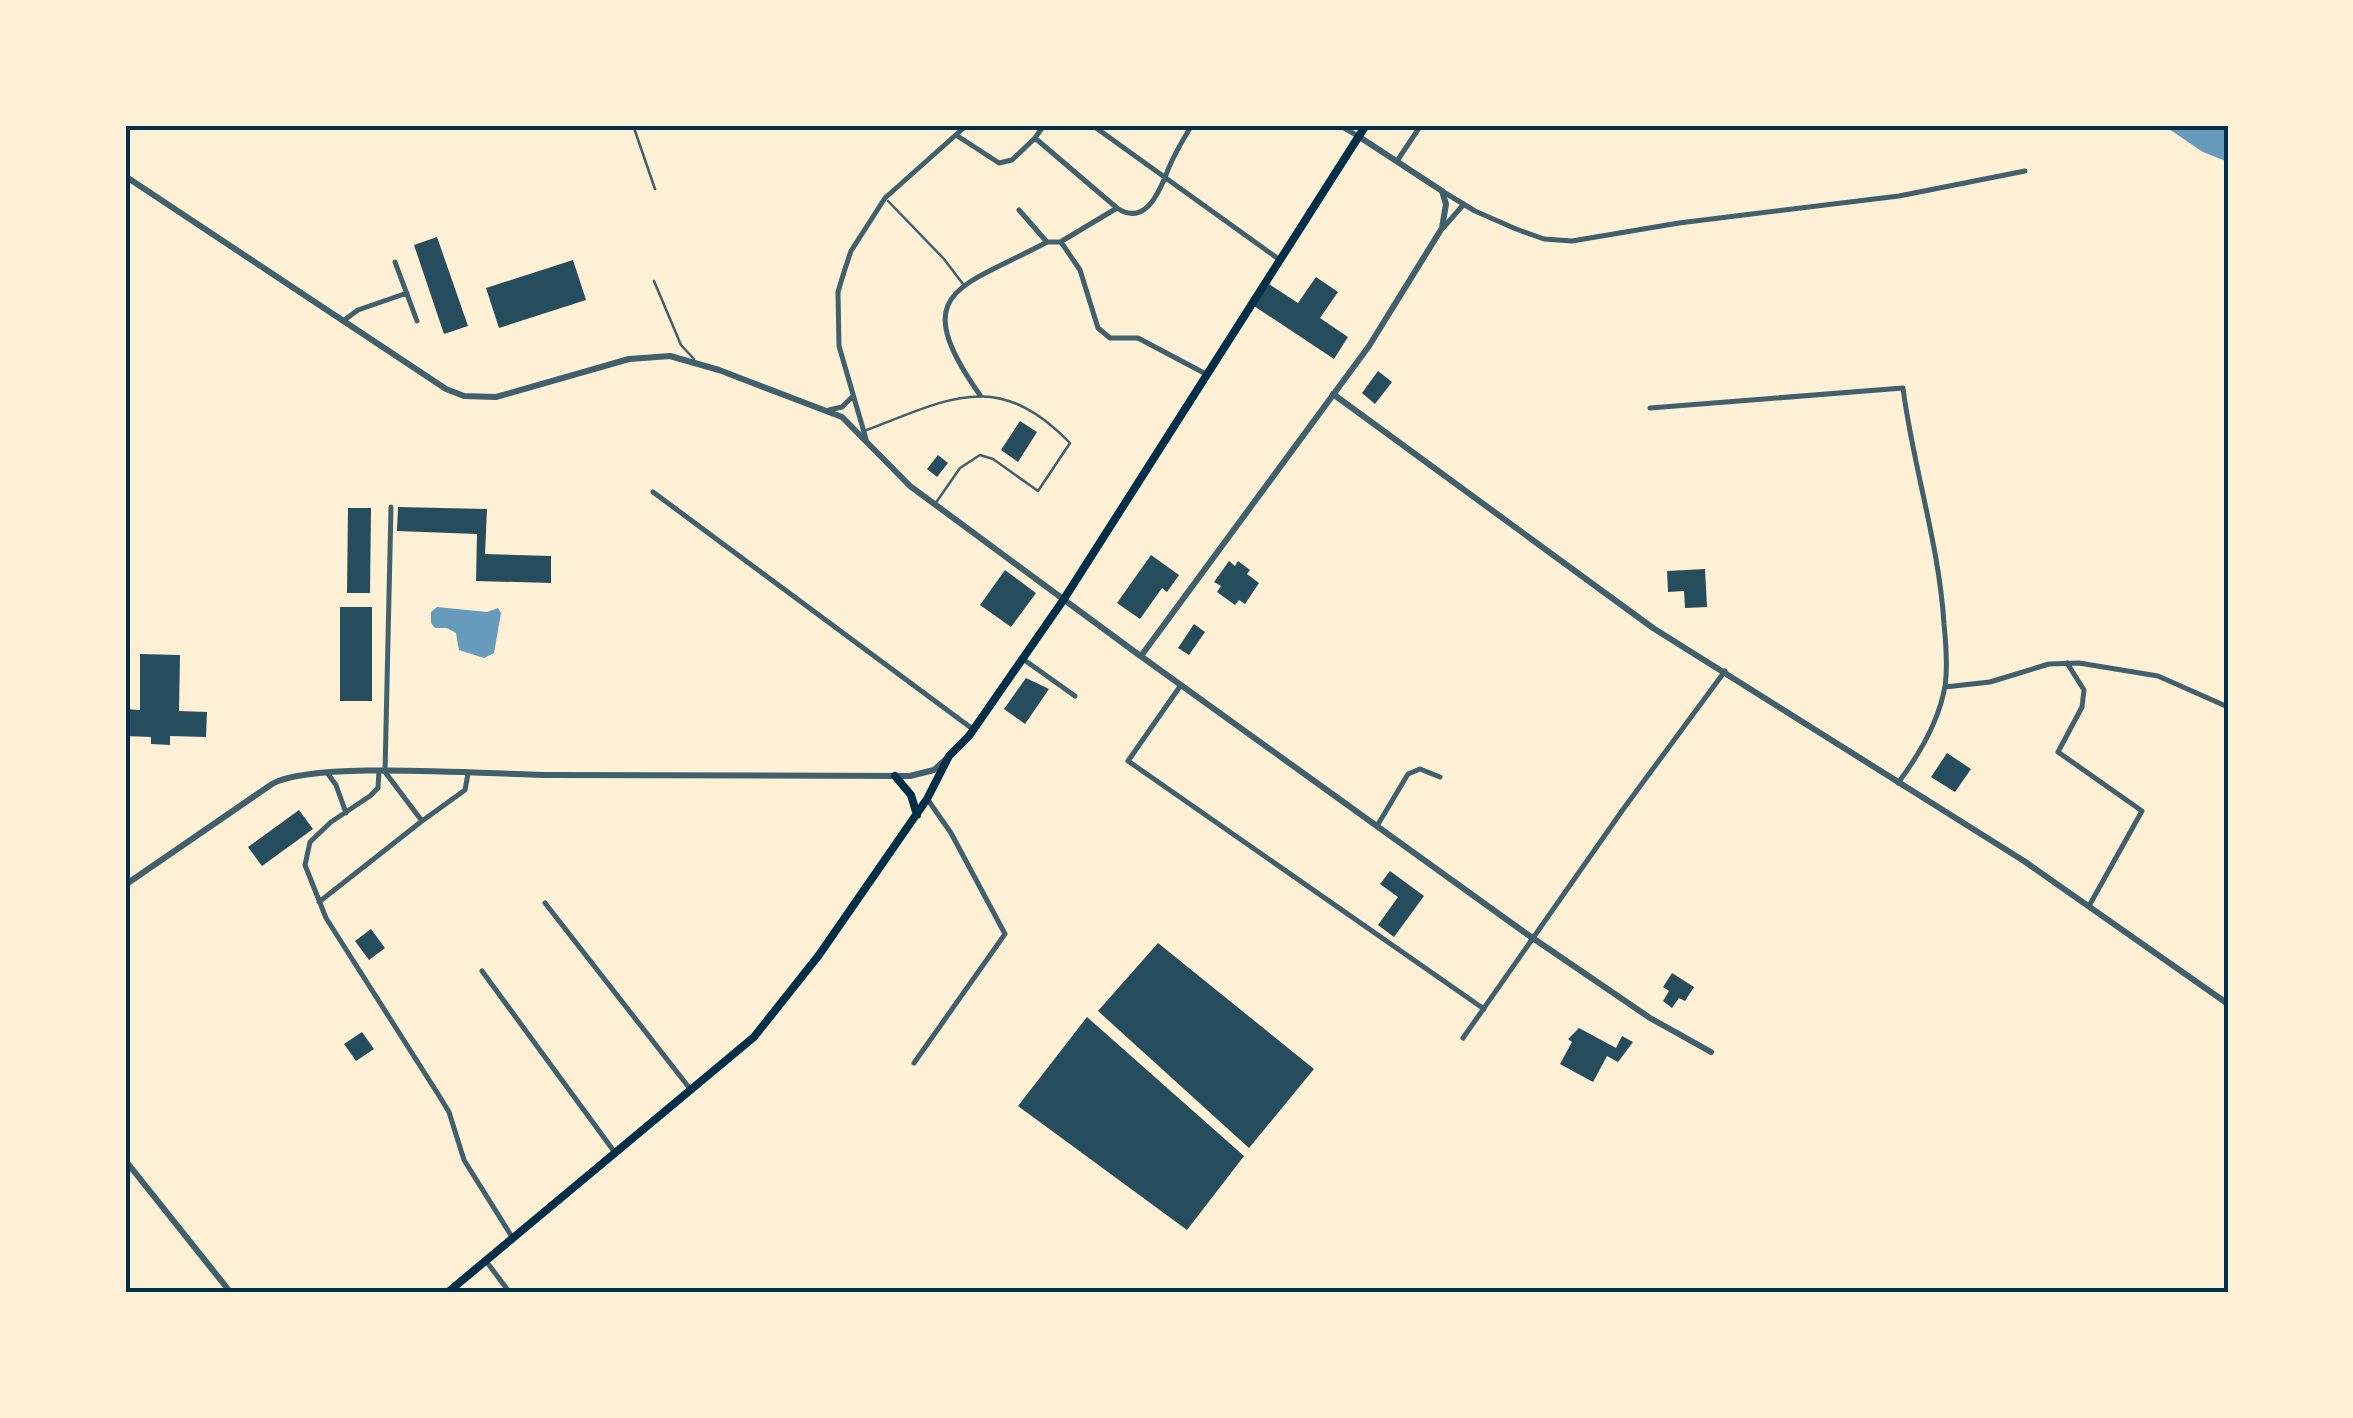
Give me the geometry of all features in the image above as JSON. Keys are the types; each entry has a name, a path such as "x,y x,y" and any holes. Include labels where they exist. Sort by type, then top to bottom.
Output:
{"main road":[{"path":"447,1293 754,1037 819,955 927,800 949,756 974,730 1064,599 1366,125"},
{"path":"895,776 912,795 917,815"}],"street":[{"path":"868,441 839,346 838,292 852,251 885,198 967,125"},
{"path":"956,135 999,162 1012,160 1044,125"},
{"path":"1092,125 1280,260"},
{"path":"1035,138 1116,208 1130,214 1148,207 1162,188 1192,125"},
{"path":"1339,125 1464,204 1544,240 1572,242 1678,224 1900,196 2025,171"},
{"path":"1397,162 1421,125"},
{"path":"125,176 446,389 464,396 507,395 578,372 647,356 670,356 842,416 900,476 1064,599 1533,937 1650,1018 1711,1052"},
{"path":"1442,190 1446,204 1442,228"},
{"path":"1142,656 1369,346 1442,228 1464,204"},
{"path":"980,395 952,353 944,326 950,300 985,270 1047,242 1061,242 1116,208"},
{"path":"1020,210 1047,242"},
{"path":"1061,242 1080,270 1098,328 1110,338 1138,338 1207,374"},
{"path":"395,262 417,321"},
{"path":"343,321 358,310 407,293"},
{"path":"1650,408 1902,388 1910,446 1936,545 1944,623 1945,687 1921,752 1898,783"},
{"path":"1333,394 1601,592 2024,861 2228,1004"},
{"path":"829,410 852,397"},
{"path":"653,492 974,730"},
{"path":"392,507 382,772 378,788 318,832 310,842 305,865 326,918 449,1112 464,1160 513,1239"},
{"path":"1023,659 1076,696"},
{"path":"2067,663 2084,690 2082,707 2058,752 2142,812 2089,906"},
{"path":"1945,687 1990,682 2049,664 2110,666 2158,676 2228,707"},
{"path":"1464,1038 1725,672"},
{"path":"1182,685 1128,761 1484,1009"},
{"path":"125,885 280,780 382,772 895,776 934,770 949,756"},
{"path":"1377,826 1408,774 1420,769 1440,778"},
{"path":"382,772 422,821"},
{"path":"328,774 346,814"},
{"path":"320,902 465,790 468,774"},
{"path":"914,1063 1004,934 952,833 927,800"},
{"path":"545,903 691,1090"},
{"path":"482,971 616,1154"},
{"path":"125,1160 231,1293"},
{"path":"486,1261 510,1293"}],"lane":[{"path":"633,125 655,189"},
{"path":"885,198 964,285"},
{"path":"654,281 680,345 698,364"},
{"path":"863,432 952,399 980,395 1021,407 1065,438 1070,446 1038,491 994,460 980,456 960,468 935,504"}],"water":[{"path":"2163,125 2228,125 2228,162 2203,152"},
{"path":"437,607 487,612 498,608 501,613 494,653 484,658 459,650 456,633 435,628 431,623 431,612"}],"building":[{"path":"437,237 468,326 444,334 414,245"},
{"path":"573,260 586,300 499,328 486,288"},
{"path":"1316,277 1338,292 1320,318 1348,337 1334,359 1254,306 1269,284 1298,303"},
{"path":"1378,371 1392,382 1375,404 1362,393"},
{"path":"1020,421 1037,432 1018,462 1001,450"},
{"path":"938,455 948,463 937,477 927,469"},
{"path":"398,507 487,509 485,554 551,556 551,583 476,581 477,534 397,531"},
{"path":"348,508 371,508 370,593 347,593"},
{"path":"1151,555 1179,575 1167,592 1162,588 1140,619 1117,603"},
{"path":"1229,561 1235,566 1238,561 1259,583 1245,604 1239,600 1235,605 1217,592 1221,586 1214,582"},
{"path":"1705,569 1707,607 1685,608 1684,591 1668,592 1667,571"},
{"path":"1005,570 1036,593 1011,627 980,605"},
{"path":"340,607 372,607 372,701 340,701"},
{"path":"1194,624 1205,632 1189,655 1178,648"},
{"path":"140,654 180,655 179,711 207,712 206,737 170,736 170,745 151,744 151,737 125,736 125,709 140,710"},
{"path":"1026,678 1049,689 1025,724 1004,709"},
{"path":"1947,753 1971,769 1955,792 1931,777"},
{"path":"299,810 313,829 262,866 248,847"},
{"path":"1390,871 1424,896 1394,937 1378,925 1398,897 1380,884"},
{"path":"371,929 385,948 369,960 355,941"},
{"path":"1158,943 1314,1069 1249,1148 1098,1011"},
{"path":"1672,973 1694,987 1685,1001 1679,998 1672,1008 1663,1001 1669,991 1663,987"},
{"path":"1087,1017 1244,1156 1187,1230 1018,1106"},
{"path":"1579,1028 1616,1048 1622,1036 1633,1042 1618,1062 1607,1056 1593,1082 1560,1064 1572,1042 1568,1039"},
{"path":"362,1032 374,1049 356,1061 344,1044"}]}
